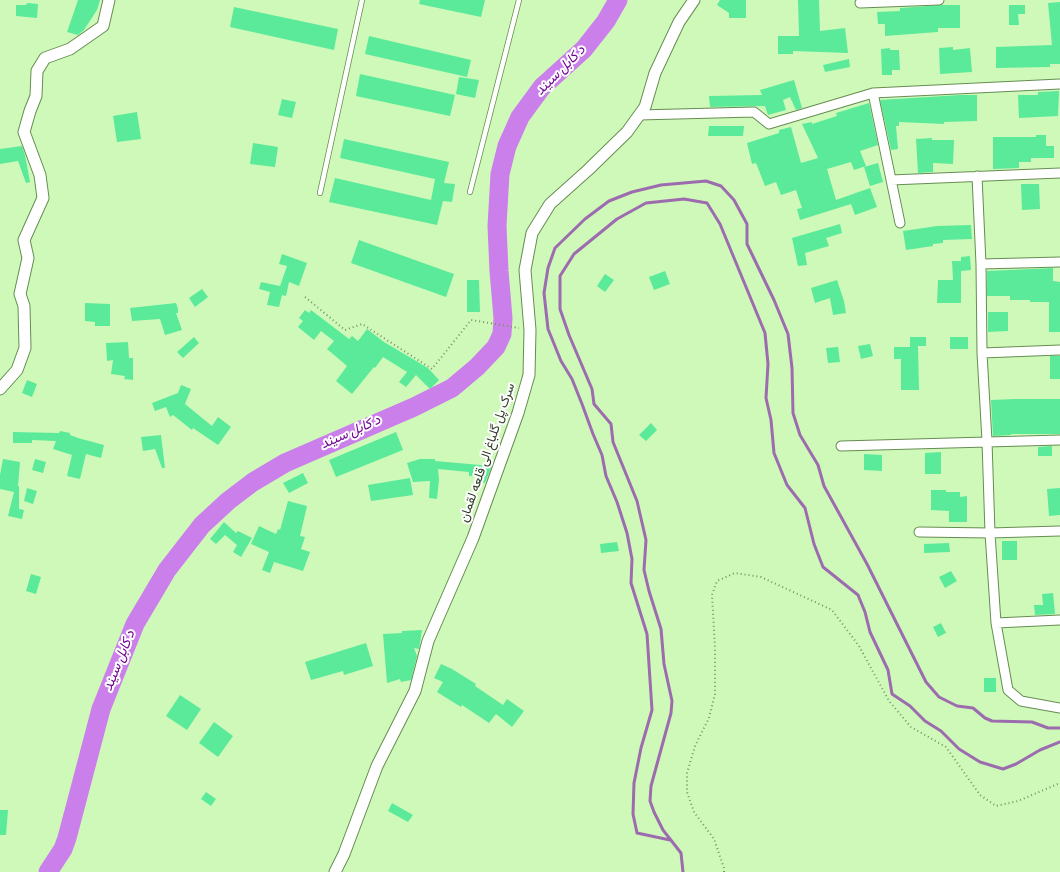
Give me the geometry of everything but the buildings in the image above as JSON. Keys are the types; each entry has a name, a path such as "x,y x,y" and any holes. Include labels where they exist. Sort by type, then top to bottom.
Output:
{"street":[{"path":"0,389 17,370 25,348 24,306 20,294 28,258 24,240 43,198 40,174 24,132 36,96 38,71 45,58 70,49 103,26 109,0"},
{"name":"سرک پل گلباغ الی قلعه لقمان","path":"335,872 344,854 377,766 415,691 428,641 473,538 518,412 529,376 530,330 525,270 532,233 550,204 621,138 645,107 655,73 679,22 694,0"},
{"path":"860,3 939,0"},
{"path":"639,115 754,112 769,124 873,93 1060,84"},
{"path":"873,93 900,223"},
{"path":"891,180 1060,173"},
{"path":"977,176 981,264 982,353 990,533 996,623 1008,690 1021,701 1060,708"},
{"path":"981,264 1060,262"},
{"path":"982,353 1060,350"},
{"path":"841,446 1060,440"},
{"path":"919,532 990,533 1060,531"},
{"path":"996,623 1060,620"}],"lane":[{"path":"320,193 362,0"},
{"path":"470,192 519,0"}],"path":[{"path":"305,297 345,330 362,324 432,369 471,320 530,330"},
{"path":"724,872 714,839 694,812 687,792 687,773 695,746 709,718 715,694 715,648 712,595 718,581 735,573 761,577 832,610 859,646 889,701 911,727 946,747 980,795 996,806 1018,801 1060,783"}],"waterway":[{"name":"د کابل سيند","path":"48,872 63,849 67,838 101,709 135,624 167,570 202,525 228,501 253,482 285,463 414,407 452,388 477,367 496,347 502,334 503,318 497,226 500,174 507,146 520,117 542,87 584,49 606,21 618,0"},
{"path":"670,840 637,833 633,814 634,783 641,748 652,710 647,634 631,583 632,559 627,533 617,502 606,476 602,455 572,379 561,361 548,329 544,293 548,268 555,248 585,219 609,201 632,192 661,185 706,181 721,186 734,200 747,224 747,244 774,300 788,334 792,368 793,413 800,435 818,465 824,486 867,564 926,682 939,697 957,706 973,708 985,718 992,721 1032,722 1048,728 1060,728"},
{"path":"683,872 681,853 663,830 650,801 651,786 671,713 672,701 664,664 661,629 644,570 646,540 637,501 613,442 611,424 594,404 592,389 569,335 560,309 560,276 574,254 617,219 646,203 684,199 707,203 720,224 765,333 768,364 766,398 771,420 774,453 787,485 805,508 814,544 823,567 858,595 865,612 870,632 888,670 892,694 910,706 925,721 941,731 959,749 980,762 1003,769 1016,764 1040,750 1060,742"}]}
